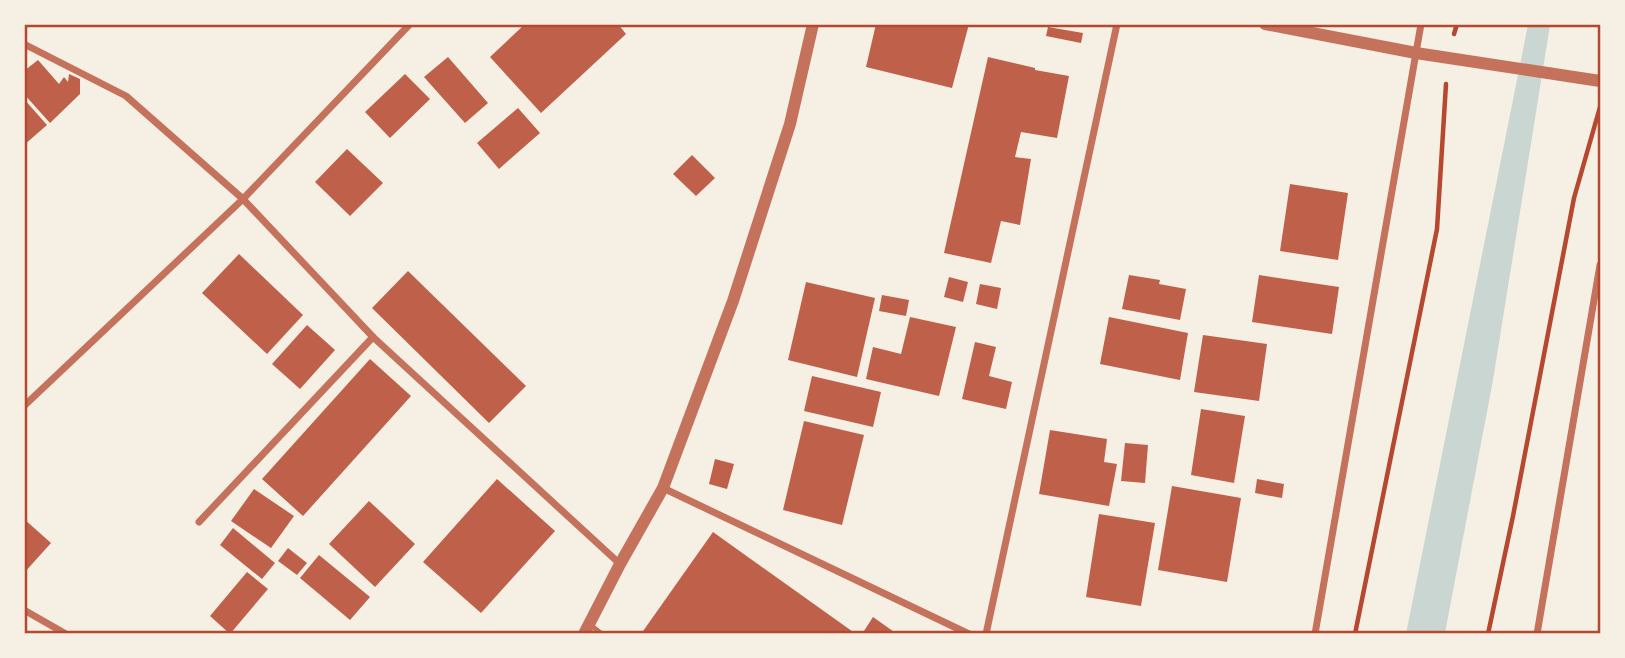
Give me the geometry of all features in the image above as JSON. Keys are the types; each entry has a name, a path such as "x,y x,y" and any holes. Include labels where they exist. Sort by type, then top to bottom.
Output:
{"street":[{"path":"24,406 243,199 410,24"},
{"path":"587,629 663,488 733,301 790,124 813,24"},
{"path":"986,634 1117,24"},
{"path":"1265,24 1416,53 1595,80"},
{"path":"1315,634 1421,24"},
{"path":"24,44 126,96 243,199 373,337 620,564"},
{"path":"1537,634 1601,265"},
{"path":"199,522 373,337"},
{"path":"663,488 969,634"},
{"path":"24,610 66,634"}],"lane":[{"path":"587,629 602,634"}],"path":[{"path":"1454,34 1457,24"},
{"path":"1355,634 1437,229 1446,84"},
{"path":"1488,634 1574,198 1600,107"}],"shaded area":[{"path":"1528,25 1550,25 1493,380 1445,633 1406,634"}],"building":[{"path":"525,24 618,24 626,34 541,113 490,57"},
{"path":"876,24 969,24 952,88 866,67"},
{"path":"1048,27 1083,33 1081,43 1046,36"},
{"path":"448,57 488,103 465,123 424,77"},
{"path":"988,57 1069,76 1057,138 1021,132 1015,157 1031,159 1020,225 1001,221 991,263 944,253"},
{"path":"38,60 59,84 64,77 68,82 69,74 80,79 80,94 50,123 24,94 24,71"},
{"path":"405,74 430,99 390,138 365,112"},
{"path":"24,99 47,125 24,145"},
{"path":"518,108 540,133 499,169 477,143"},
{"path":"347,149 383,183 350,216 315,182"},
{"path":"692,155 715,178 696,196 673,174"},
{"path":"1290,184 1348,193 1338,260 1280,251"},
{"path":"239,254 303,315 267,354 202,293"},
{"path":"408,271 526,386 489,423 372,308"},
{"path":"1129,275 1160,280 1159,284 1186,289 1180,320 1122,309"},
{"path":"1259,275 1339,287 1332,334 1252,322"},
{"path":"949,277 968,282 963,302 944,297"},
{"path":"806,282 875,298 857,377 788,360"},
{"path":"980,284 1001,288 997,309 976,304"},
{"path":"882,295 909,300 906,316 879,311"},
{"path":"910,317 956,327 939,396 866,379 873,347 901,354"},
{"path":"1109,317 1188,333 1180,380 1100,364"},
{"path":"307,325 335,350 300,389 272,364"},
{"path":"1203,335 1267,344 1259,401 1194,392"},
{"path":"975,342 996,347 989,376 1012,382 1006,409 962,399"},
{"path":"370,359 411,396 303,516 262,479"},
{"path":"812,376 881,392 873,427 804,411"},
{"path":"1201,409 1245,416 1234,483 1191,475"},
{"path":"804,421 864,435 842,525 783,510"},
{"path":"1050,430 1107,439 1104,462 1117,464 1109,506 1039,494"},
{"path":"1125,443 1148,445 1145,483 1121,481"},
{"path":"715,459 734,464 727,489 709,484"},
{"path":"497,479 555,531 481,613 423,562"},
{"path":"1257,479 1284,484 1282,498 1255,493"},
{"path":"1172,486 1241,498 1227,582 1158,570"},
{"path":"254,489 294,516 271,548 231,521"},
{"path":"369,501 415,544 375,587 329,544"},
{"path":"1099,514 1155,523 1141,606 1086,597"},
{"path":"24,519 51,543 24,573"},
{"path":"233,528 275,563 262,579 220,545"},
{"path":"713,532 856,634 641,634"},
{"path":"288,548 307,563 297,575 278,561"},
{"path":"319,555 370,597 350,620 300,578"},
{"path":"247,572 268,589 230,634 210,616"},
{"path":"873,617 897,634 862,634"}]}
